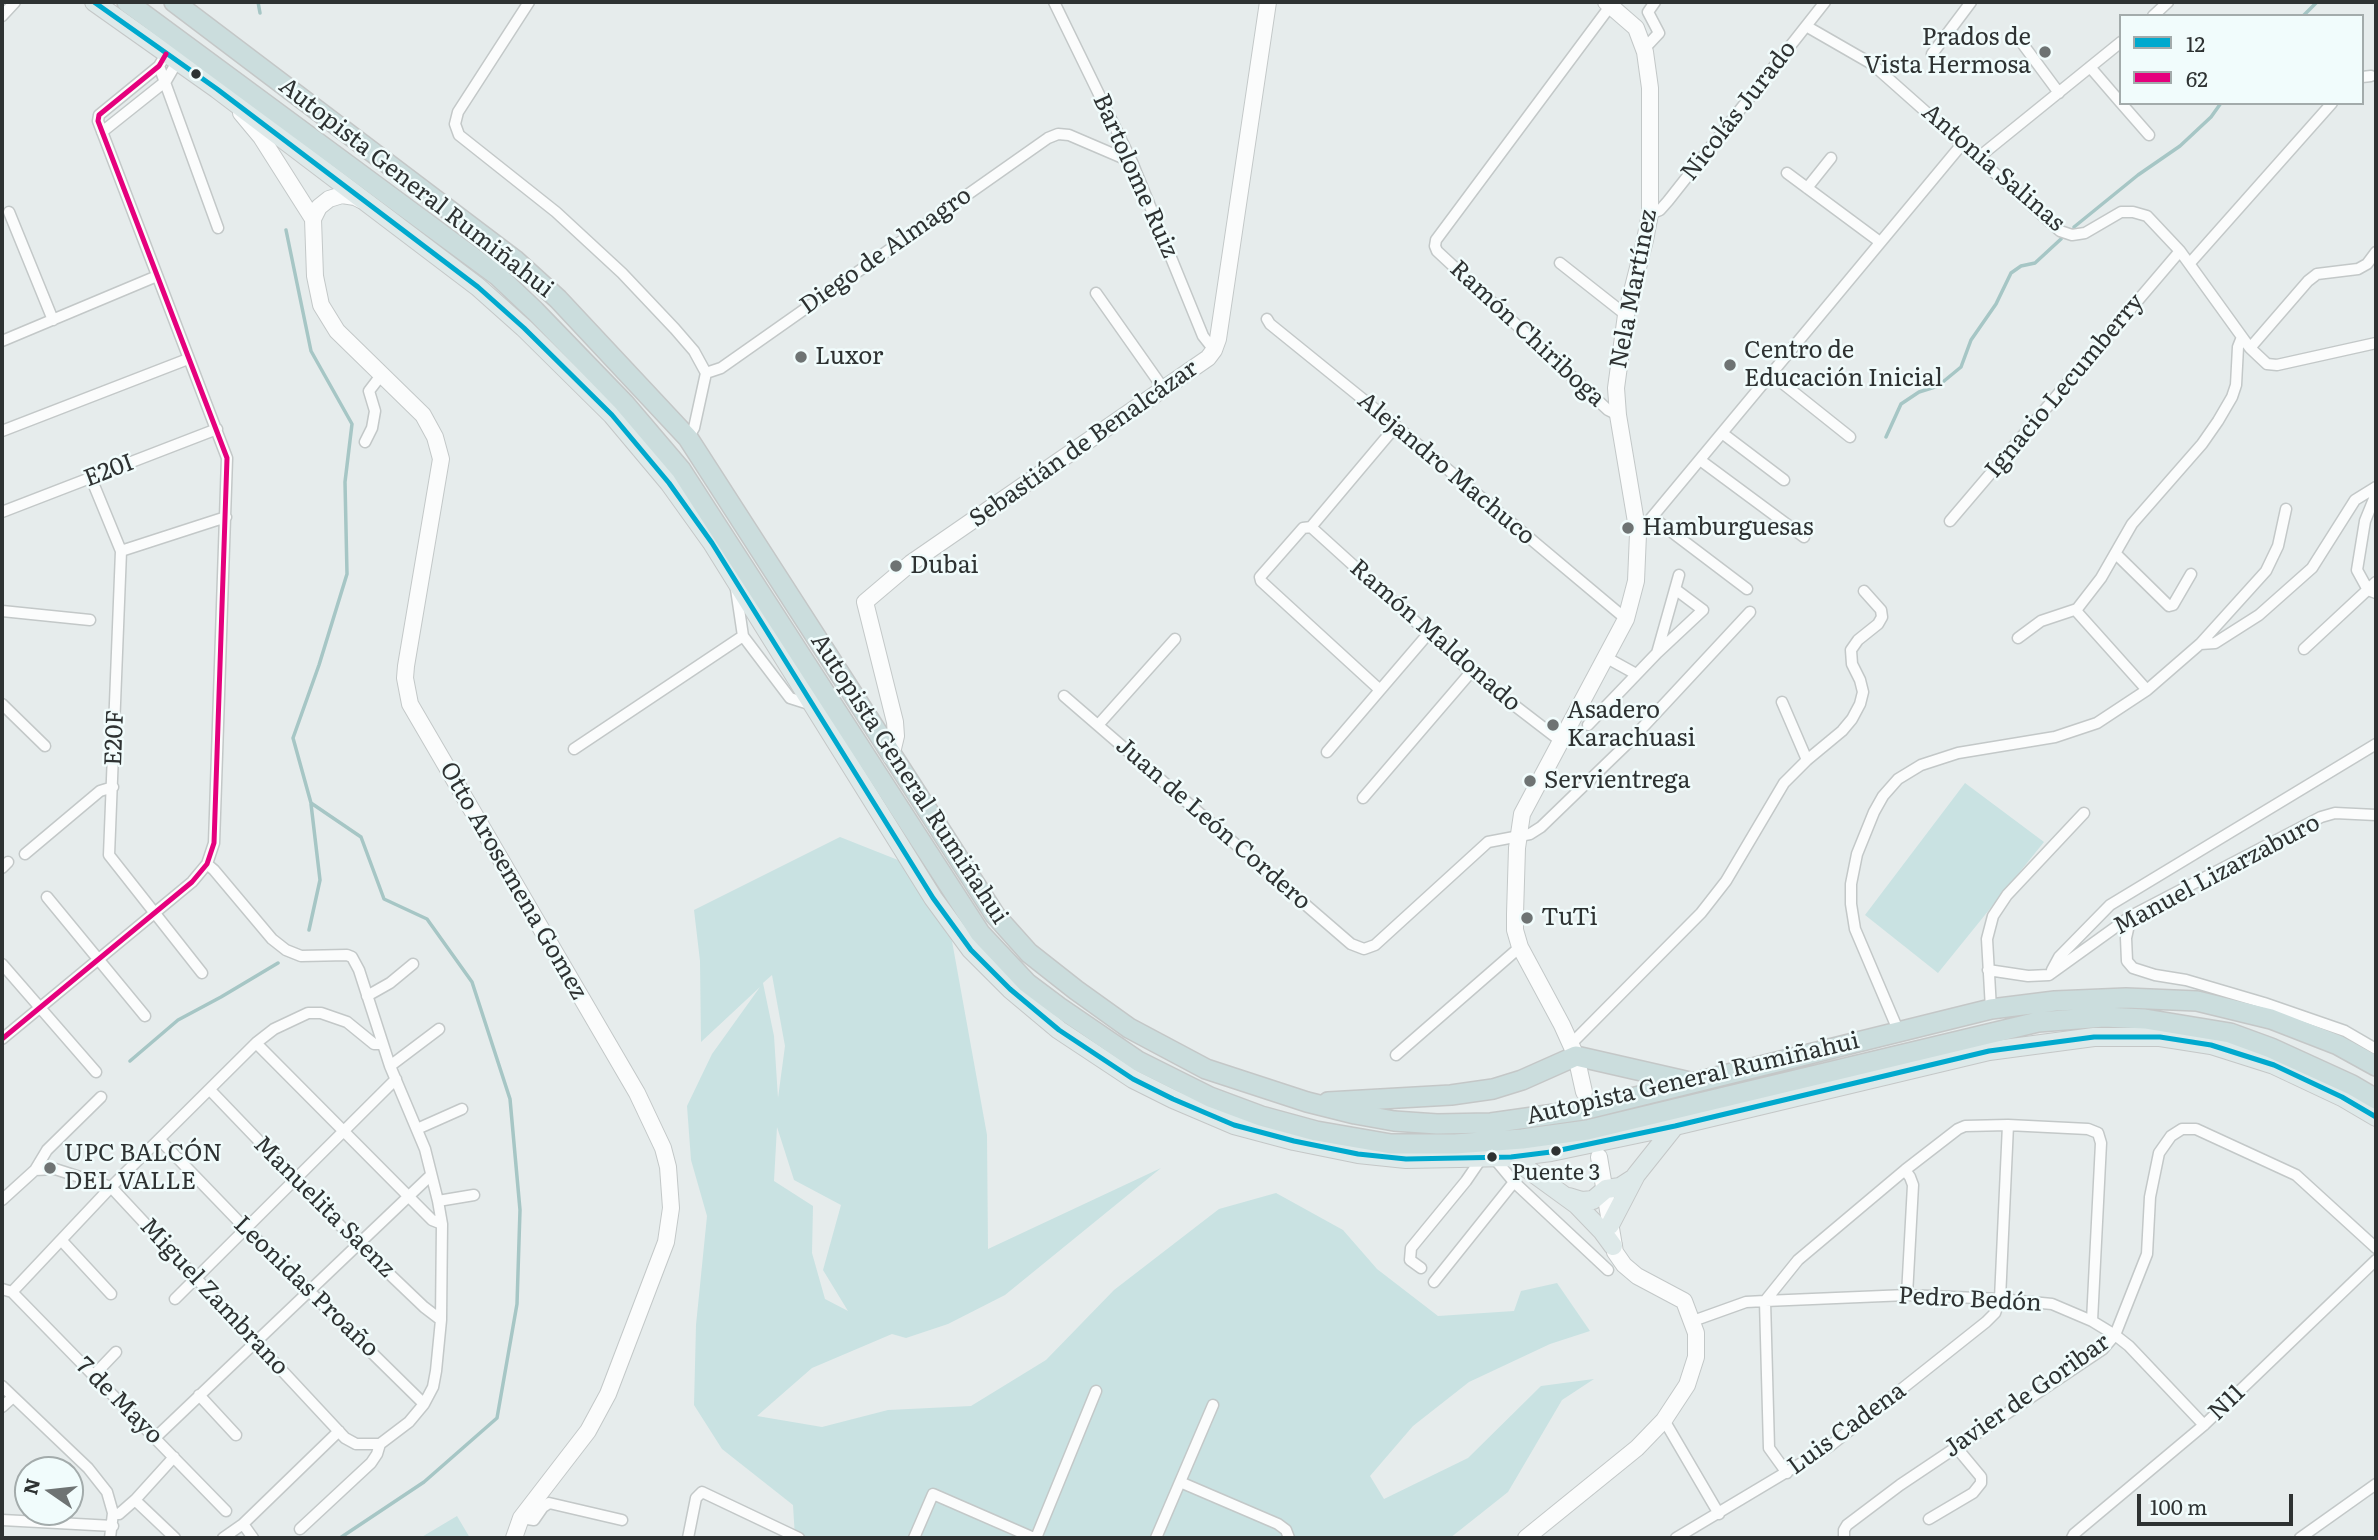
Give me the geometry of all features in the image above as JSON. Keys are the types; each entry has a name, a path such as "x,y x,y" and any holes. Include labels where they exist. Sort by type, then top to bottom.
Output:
{"highway":[{"name":"Autopista General Rumiñahui","path":"127,2 498,276 535,311 624,403 681,470 980,933 1027,983 1059,1007 1138,1061 1210,1097 1261,1116 1336,1136 1378,1142 1455,1144 1522,1139 1587,1130 2038,1022 2104,1017 2145,1019 2230,1033 2271,1048 2352,1085 2376,1099"},
{"name":"Autopista General Rumiñahui","path":"174,2 515,260 558,299 688,438 995,915 1029,953 1076,990 1129,1028 1206,1069 1307,1102 1394,1121 1437,1124 1491,1123 1583,1110 1991,1009 2055,1001 2160,998 2258,1008 2271,1019 2338,1045 2376,1066"},
{"path":"1307,1102 1451,1096 1493,1089 1522,1080 1573,1050 1694,1083"}],"main road":[{"path":"94,2 167,61 217,89 478,287 524,328 612,415 669,483 735,580 933,898 971,950 1010,989 1086,1050 1163,1094 1246,1128 1294,1142 1358,1154 1406,1159 1495,1158 1551,1152 1675,1126 1989,1051 2094,1037 2134,1037 2184,1040 2274,1065 2342,1097 2376,1117"},
{"path":"1495,1158 1573,1199 1588,1201 1600,1196 1606,1189 1628,1184 1675,1126"},
{"path":"1610,1226 1636,1175"},
{"path":"1563,1193 1590,1217 1613,1246"}],"street":[{"path":"2,16 15,2"},
{"path":"529,2 458,113 454,124 459,135 556,212 622,272 694,351 706,373 694,428 688,438"},
{"name":"Bartolome Ruiz","path":"1054,2 1132,162 1203,336 1214,349"},
{"name":"Sebastián de Benalcázar","path":"891,757 896,736 895,722 865,602 911,563 1208,358 1214,349 1218,339 1268,2"},
{"path":"1644,49 1659,33 1648,12 1655,2"},
{"name":"Nicolás Jurado","path":"1650,214 1668,201 1825,2"},
{"path":"1932,54 1970,2"},
{"path":"2155,14 2168,2"},
{"name":"Nela Martínez","path":"1584,1092 1573,1050 1520,947 1515,922 1522,814 1626,620 1636,581 1638,534 1618,415 1617,370 1626,315 1646,240 1650,214 1650,88 1644,49 1636,29 1608,3"},
{"name":"Ramón Chiriboga","path":"1608,3 1436,240 1435,246 1437,251 1608,410 1618,415"},
{"name":"Antonia Salinas","path":"1806,26 1872,64 2060,232 2072,235 2085,233 2121,212 2147,216 2190,263 2250,348 2267,364 2277,365 2376,343"},
{"path":"2019,39 2059,93"},
{"path":"1979,158 2119,44"},
{"path":"167,61 166,81 218,228"},
{"path":"102,132 166,81 167,61"},
{"path":"2,1039 192,882 207,864 214,843 227,457 98,121 99,115 167,61"},
{"path":"2090,67 2119,101"},
{"path":"217,89 261,137 313,219"},
{"path":"2123,105 2149,135"},
{"path":"2190,263 2330,105"},
{"name":"Diego de Almagro","path":"706,373 720,368 1048,138 1058,134 1069,135 1132,162"},
{"path":"1638,534 1963,143"},
{"path":"1807,188 1831,158"},
{"path":"1787,173 1881,242"},
{"path":"313,219 319,207 329,199 342,195 355,197 366,204"},
{"path":"9,212 53,320"},
{"name":"Otto Arosemena Gomez","path":"313,219 315,276 321,305 337,331 423,415 435,437 441,459 406,666 405,678 410,704 637,1093 663,1148 668,1167 671,1208 666,1242 608,1394 588,1431 521,1518 514,1538"},
{"name":"Ignacio Lecumberry","path":"1950,521 2180,251"},
{"path":"2250,348 2317,274 2358,269 2367,264 2376,252"},
{"path":"1560,263 1626,315"},
{"path":"2,341 157,276"},
{"path":"1096,293 1163,388"},
{"name":"Alejandro Machuco","path":"1267,319 1626,620"},
{"path":"2018,638 2041,621 2077,609 2116,554 2132,524 2202,444 2228,405 2236,385 2238,347 2242,337"},
{"path":"2,431 188,359"},
{"path":"365,442 376,411 369,391 382,374"},
{"path":"1771,374 1850,437"},
{"path":"1380,690 1261,581 1261,573 1303,528 1311,527 1396,426"},
{"name":"E20I","path":"2,512 217,429"},
{"path":"1722,433 1784,480"},
{"path":"1700,460 1804,537"},
{"name":"E20F","path":"91,478 121,551 109,855 202,973"},
{"path":"2200,644 2215,643 2259,615 2312,568 2355,500 2376,487"},
{"path":"2304,649 2374,589 2357,570 2365,521 2376,494"},
{"path":"1898,1030 1855,929 1851,904 1851,884 1857,854 1883,796 1899,779 1921,765 1958,753 2055,737 2097,723 2147,690 2200,644 2266,571 2278,546 2286,509"},
{"path":"121,551 226,517"},
{"path":"1652,517 1747,589"},
{"name":"Ramón Maldonado","path":"1311,527 1471,672 1562,742"},
{"path":"2116,554 2169,606 2173,605 2191,574"},
{"path":"1657,653 1679,575"},
{"path":"735,580 743,636 790,698 812,705"},
{"path":"1588,725 1657,653 1703,610 1675,589"},
{"path":"1573,1050 1701,913 1726,880 1784,783 1842,731 1860,704 1863,692 1852,664 1851,650 1882,617 1881,610 1864,591"},
{"path":"2077,609 2147,690"},
{"path":"2,611 90,620"},
{"path":"1519,836 1530,834 1541,827 1581,789 1630,741 1750,612"},
{"path":"1326,752 1428,634"},
{"path":"574,749 743,636"},
{"path":"1099,724 1175,639"},
{"path":"1607,658 1636,674"},
{"path":"1363,797 1471,672"},
{"name":"Juan de León Cordero","path":"1064,695 1351,944 1364,949 1375,945 1488,842 1519,836"},
{"path":"1782,702 1807,760"},
{"path":"2,704 45,746"},
{"path":"1988,970 2028,976 2049,975 2059,957 2110,905 2376,744"},
{"path":"25,854 100,791 113,787"},
{"path":"1991,1009 1987,939 1993,916 2007,895 2084,813"},
{"name":"Manuel Lizarzaburo","path":"2049,975 2131,916 2321,817 2335,813 2376,814"},
{"path":"207,864 272,939 286,950 301,956 352,957 390,1066 417,1129 438,1200 442,1224 441,1320 433,1387 424,1404 409,1422 380,1444 371,1463 300,1529"},
{"path":"47,897 145,1016"},
{"path":"2131,916 2126,938 2127,961 2133,968 2155,975 2186,979 2258,1008 2346,1031 2376,1049"},
{"path":"1396,1055 1520,947"},
{"path":"2,964 96,1072"},
{"path":"367,996 390,983 413,964"},
{"path":"7,1291 62,1241 111,1187 257,1042 292,1019 308,1013 321,1013 347,1022 374,1044 382,1044"},
{"path":"390,1066 439,1028"},
{"path":"257,1042 432,1220 442,1224"},
{"path":"175,1299 396,1079"},
{"name":"Manuelita Saenz","path":"210,1090 358,1244 441,1320"},
{"path":"4,1193 35,1170 47,1150 101,1097"},
{"path":"417,1129 462,1109"},
{"path":"2000,1299 2008,1125"},
{"path":"1787,1473 1769,1448 1765,1301 1798,1260 1958,1129 1965,1126 2008,1125 2088,1129 2098,1133 2101,1143 2092,1321"},
{"name":"Javier de Goribar","path":"1844,1534 1847,1525 1900,1485 2103,1349 2115,1335 2147,1254 2150,1197 2159,1153 2171,1136 2182,1129 2196,1129 2296,1175 2376,1248"},
{"name":"Leonidas Proaño","path":"160,1140 245,1228 424,1404"},
{"path":"1526,1538 1637,1448 1664,1420 1687,1385 1694,1367 1697,1345 1693,1321 1681,1297 1637,1276 1624,1265 1613,1246 1599,1157"},
{"path":"1421,1268 1410,1260 1411,1248 1466,1181 1495,1158 1514,1182 1608,1270"},
{"name":"Miguel Zambrano","path":"35,1170 55,1169 111,1187 339,1431 356,1444 380,1444"},
{"path":"1905,1170 1913,1185 1907,1295"},
{"path":"156,1437 431,1175"},
{"path":"1434,1282 1514,1182"},
{"path":"438,1200 474,1195"},
{"path":"62,1241 111,1294"},
{"name":"N11","path":"2072,1538 2204,1425 2376,1260"},
{"name":"7 de Mayo","path":"7,1291 156,1437 226,1511"},
{"name":"Pedro Bedón","path":"1693,1321 1746,1303 1765,1301 1907,1295 2052,1304 2092,1321 2129,1346 2204,1425"},
{"name":"Luis Cadena","path":"1676,1538 1830,1446 1986,1322 1995,1313 2000,1299"},
{"path":"94,1375 116,1352"},
{"path":"2,1386 88,1468 107,1492 113,1513 110,1538"},
{"path":"914,1538 933,1494 1035,1538 1096,1391"},
{"path":"199,1395 236,1435"},
{"path":"2,1407 13,1397"},
{"path":"1156,1538 1213,1405"},
{"path":"1664,1420 1719,1514"},
{"path":"223,1538 243,1524 339,1431"},
{"path":"1928,1519 1973,1493 1981,1482 1981,1477 1956,1447"},
{"path":"113,1513 119,1514 135,1500 174,1457"},
{"path":"1181,1482 1278,1524 1286,1530 1289,1538"},
{"path":"2300,1538 2376,1484"},
{"path":"688,1538 696,1498 702,1492 798,1538"},
{"path":"135,1500 175,1538"},
{"path":"521,1518 534,1520 549,1503 622,1520"},
{"path":"2,1520 113,1526"},
{"path":"243,1524 253,1538"}],"shaded area":[{"path":"1965,783 2044,842 1938,973 1865,915"},
{"path":"840,837 898,860 952,941 987,1135 988,1249 1161,1168 1005,1295 948,1324 906,1338 892,1334 812,1368 757,1416 822,1427 888,1410 971,1406 1046,1360 1114,1290 1219,1209 1276,1193 1343,1230 1377,1269 1438,1316 1514,1311 1521,1291 1557,1283 1590,1331 1550,1344 1469,1382 1413,1426 1370,1476 1384,1499 1468,1458 1541,1386 1594,1379 1562,1400 1508,1492 1450,1538 795,1538 793,1505 722,1449 694,1405 696,1325 707,1216 691,1160 687,1106 712,1054 760,987 701,1042 700,961 694,910","holes":["772,975 785,1046 778,1098 774,1036 763,983","777,1127 794,1180 841,1205 823,1270 848,1311 825,1299 812,1253 813,1206 774,1181"]},
{"path":"457,1516 470,1538 420,1538"}],"waterway":[{"path":"258,2 260,13"},
{"path":"2305,14 2317,2"},
{"path":"2074,227 2138,175 2180,146 2211,117 2220,105"},
{"path":"286,230 311,351 352,424 345,482 347,574 293,738 311,803 361,837 384,899 427,919 472,982 510,1099 520,1210 517,1304 497,1418 424,1482 340,1538"},
{"path":"1886,437 1901,404 1919,392 1938,386 1961,367 1971,340 1996,304 2011,273 2021,266 2035,263 2061,239"},
{"path":"309,930 320,880 311,804"},
{"path":"130,1061 178,1020 278,963"}],"transit line":[{"name":"12","path":"94,2 217,89 478,287 524,328 612,415 669,483 712,543 933,898 971,950 1010,989 1059,1030 1133,1079 1173,1099 1234,1125 1358,1154 1406,1159 1511,1157 1551,1152 1675,1126 1989,1051 2094,1037 2160,1037 2211,1045 2274,1065 2342,1097 2376,1117"},
{"name":"62","path":"2,1039 192,882 207,864 214,843 227,458 98,121 99,115 159,66 166,54"}],"place":[{"name":"Prados de Vista Hermosa","path":"2045,52"},
{"name":"Luxor","path":"801,357"},
{"name":"Centro de Educación Inicial","path":"1730,365"},
{"name":"Hamburguesas","path":"1628,528"},
{"name":"Dubai","path":"896,566"},
{"name":"Asadero Karachuasi","path":"1553,725"},
{"name":"Servientrega","path":"1530,781"},
{"name":"TuTi","path":"1527,918"},
{"name":"Puente 3","path":"1556,1151"},
{"name":"UPC BALCÓN DEL VALLE","path":"50,1168"}]}
